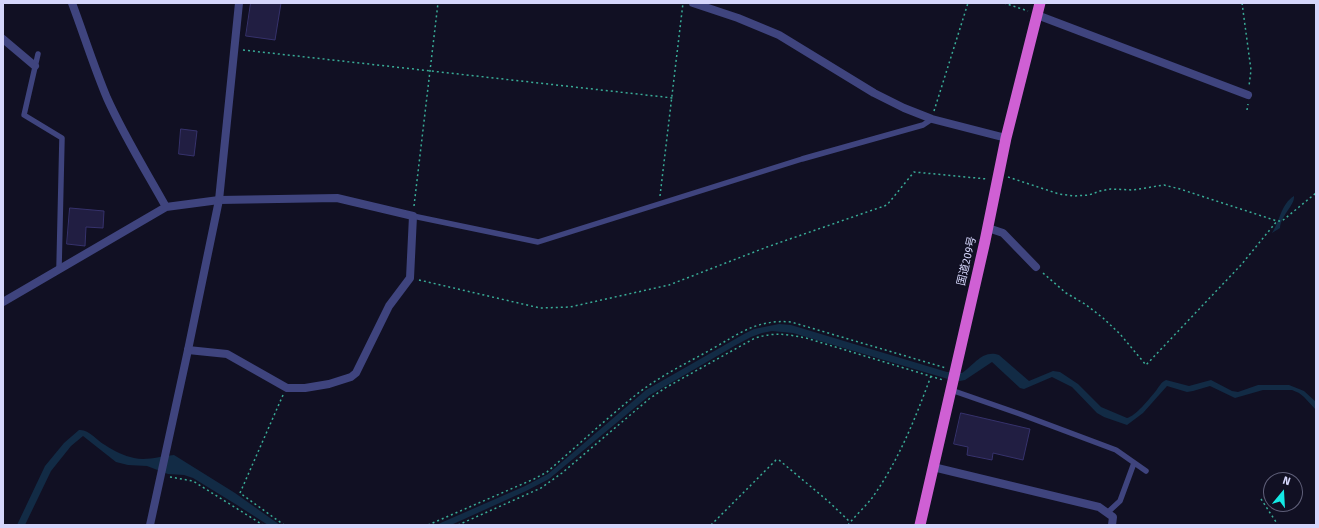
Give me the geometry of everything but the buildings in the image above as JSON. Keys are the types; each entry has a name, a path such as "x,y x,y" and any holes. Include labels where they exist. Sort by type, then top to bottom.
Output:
{"highway":[{"name":"国道209号","path":"920,525 952,387 952,369 988,228 1006,138 1040,3"}],"street":[{"path":"72,3 90,56 108,100 124,133 166,207"},
{"path":"150,525 188,350 218,200 239,3"},
{"path":"693,3 738,18 779,35 874,93 904,108 932,119 1006,138"},
{"path":"1037,14 1248,95"},
{"path":"3,39 35,66"},
{"path":"3,302 166,207 218,200 337,198 413,216 410,278 389,306 356,372 351,377 329,384 305,388 287,388 227,354 188,350"},
{"path":"988,228 1003,233 1036,267"},
{"path":"933,467 1099,507 1112,517 1112,525"}],"lane":[{"path":"38,54 24,115 62,138 59,268"},
{"path":"413,216 538,242 802,159 923,125 932,119"},
{"path":"952,387 1116,450 1146,471"},
{"path":"1107,513 1120,501 1134,463"}],"path":[{"path":"413,216 438,3"},
{"path":"659,204 683,3"},
{"path":"932,119 968,3"},
{"path":"1004,3 1037,14"},
{"path":"1242,3 1251,70 1247,110"},
{"path":"235,49 672,98"},
{"path":"410,278 540,308 570,307 669,285 767,246 887,205 914,172 998,177 1059,194 1074,196 1089,195 1100,190 1133,190 1164,185 1180,188 1277,221 1282,221 1316,193"},
{"path":"1036,267 1066,293 1085,304 1120,334 1146,365 1241,265 1277,221"},
{"path":"428,525 547,472 637,394 674,370 758,324 777,321 791,322 952,369"},
{"path":"458,525 541,488 562,473 649,399 691,373 755,338 768,334 783,334 806,338 931,376 952,387"},
{"path":"848,525 872,498 896,460 916,416 931,376"},
{"path":"284,525 240,493 287,388"},
{"path":"711,525 776,460 779,460 828,501 850,522"},
{"path":"161,476 188,479 193,481 263,525"},
{"path":"1261,499 1278,525"}],"water":[{"path":"1294,196 1294,199 1281,223 1280,228 1272,233 1283,208"},
{"path":"779,324 791,325 947,372 962,373 983,356 988,354 999,355 1029,381 1053,371 1060,372 1078,384 1101,407 1127,418 1131,417 1138,411 1161,383 1166,380 1189,386 1211,380 1232,391 1238,392 1258,385 1289,385 1304,391 1316,402 1316,410 1304,397 1292,390 1263,390 1235,398 1210,386 1187,392 1167,386 1143,413 1127,425 1097,413 1072,387 1052,377 1024,389 1020,388 992,362 965,380 960,381 948,379 793,333 772,331 751,337 650,395 549,479 451,525 436,525 525,486 548,474 646,390 754,329"},
{"path":"79,430 86,431 112,449 130,457 144,459 174,455 235,493 280,525 268,525 193,478 184,475 168,474 147,466 128,465 116,462 83,436 71,446 51,471 25,525 17,525 45,466 64,443"}]}
